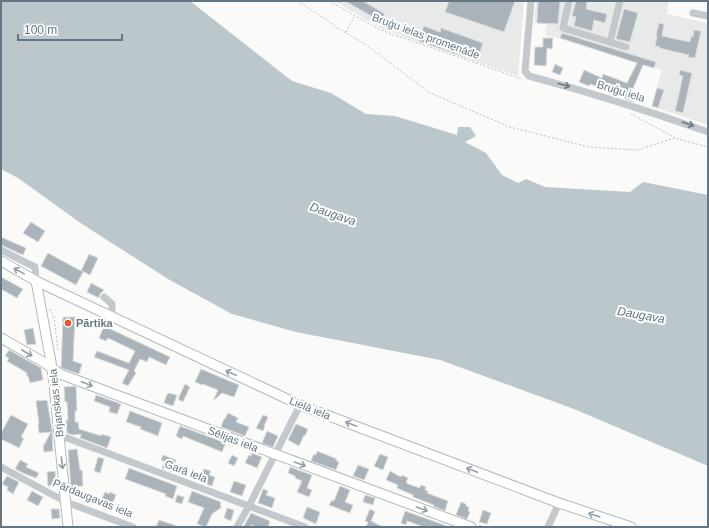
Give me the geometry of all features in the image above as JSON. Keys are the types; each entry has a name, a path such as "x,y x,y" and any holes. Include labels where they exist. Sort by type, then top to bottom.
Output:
{"main road":[{"name":"Lielā iela","path":"1,261 36,281 300,405 559,503 631,527"},
{"name":"Brjanskas iela","path":"36,281 52,368 68,527"},
{"name":"Sēlijas iela","path":"1,338 60,374 470,527"}],"street":[{"name":"Bruģu iela","path":"531,1 526,65 526,71 529,76 572,88 708,132"},
{"path":"569,1 563,28 626,47"},
{"path":"610,42 620,1"},
{"path":"693,13 708,16"},
{"path":"1,250 35,267 36,281"},
{"path":"98,310 105,296 112,304 112,316"},
{"path":"237,527 300,405"},
{"name":"Garā iela","path":"59,435 305,527"},
{"name":"Pārdaugavas iela","path":"1,467 66,502 134,527"},
{"path":"548,527 559,503"}],"path":[{"path":"297,1 336,27 372,48 430,92 510,126 581,145 627,150 638,150 674,138"},
{"name":"Bruģu ielas promenāde","path":"329,1 375,28 521,79"},
{"path":"346,32 354,16"},
{"path":"630,113 674,138 708,148"}],"shaded area":[{"path":"334,1 524,1 518,76 418,42 385,29 384,30"},
{"path":"536,1 669,1 667,14 708,23 708,125 651,106 662,70 560,38 547,36 545,31 547,24 534,23"}],"water":[{"name":"Daugava","path":"1,1 190,1 292,81 331,93 366,114 395,116 457,135 458,127 470,127 476,136 465,142 486,153 502,175 518,183 526,179 545,187 630,192 643,182 708,195 708,466 574,409 440,360 296,332 232,314 168,279 82,224 18,178 1,169"}],"building":[{"path":"345,1 363,1 385,14 380,21"},
{"path":"449,1 515,1 504,32 445,12"},
{"path":"538,1 560,1 558,24 537,23"},
{"path":"576,1 587,1 586,9 607,14 605,23 594,20 592,31 574,26 576,17 572,16"},
{"path":"624,9 638,13 630,42 616,39"},
{"path":"659,23 664,24 662,36 690,42 691,36 693,37 694,30 701,31 695,58 655,46"},
{"path":"424,26 440,32 441,28 483,43 477,61 418,41"},
{"path":"562,33 656,62 654,68 643,65 632,91 637,93 634,102 625,99 625,97 590,84 589,86 579,82 584,70 602,78 603,74 627,83 637,63 560,38"},
{"path":"543,38 553,38 552,49 547,48 546,66 534,65 535,47 543,47"},
{"path":"555,64 563,68 560,75 552,72"},
{"path":"680,70 692,73 683,113 675,111 683,76 679,75"},
{"path":"657,88 664,90 658,108 652,106"},
{"path":"31,222 45,231 38,242 23,233"},
{"path":"1,237 26,248 23,255 1,245"},
{"path":"48,253 81,271 89,254 98,258 90,275 82,271 83,272 76,285 41,266"},
{"path":"1,277 23,289 17,298 1,289"},
{"path":"91,283 104,290 100,294 99,298 87,292"},
{"path":"63,317 75,317 73,361 82,364 79,374 61,368"},
{"path":"104,326 170,357 166,365 149,357 147,362 140,359 134,371 136,373 128,386 122,383 129,370 94,357 97,351 129,363 135,351 108,338 106,341 99,338"},
{"path":"33,328 36,344 27,345 24,330"},
{"path":"9,350 41,368 43,380 30,383 28,376 26,375 27,373 7,361 9,358 5,356"},
{"path":"201,369 239,385 234,397 222,393 213,401 218,390 195,382"},
{"path":"185,384 190,387 183,402 178,399"},
{"path":"76,386 77,411 75,411 75,422 78,422 79,429 101,436 101,434 111,437 107,448 80,438 81,434 73,435 67,433 67,402 65,402 64,387"},
{"path":"168,393 177,395 173,406 164,403"},
{"path":"96,395 121,404 117,414 109,412 110,407 94,401"},
{"path":"47,400 52,429 53,451 44,452 43,445 51,432 39,433 36,401"},
{"path":"130,411 162,423 158,436 140,429 141,427 126,422"},
{"path":"228,413 238,418 236,422 249,427 245,436 221,427"},
{"path":"11,415 28,424 21,437 24,438 19,448 1,439 1,433"},
{"path":"263,415 268,417 263,431 256,428"},
{"path":"296,424 308,429 299,446 288,440"},
{"path":"180,426 226,443 222,452 183,436 182,439 176,436"},
{"path":"267,431 278,436 273,447 262,443"},
{"path":"77,449 80,470 82,470 83,486 71,487 68,450"},
{"path":"317,451 337,459 336,461 339,462 336,470 311,461 314,454 316,455"},
{"path":"252,453 262,457 257,468 245,463 249,455 251,456"},
{"path":"380,454 388,457 383,470 374,466"},
{"path":"163,455 176,460 175,463 188,468 185,476 162,468 164,461 161,460"},
{"path":"232,455 238,458 234,466 228,463"},
{"path":"98,457 104,459 100,473 94,471"},
{"path":"20,460 28,464 26,467 39,473 36,478 15,469"},
{"path":"358,465 369,469 364,480 353,476"},
{"path":"290,467 312,475 307,488 312,490 309,497 297,492 302,481 288,473"},
{"path":"129,468 177,486 173,499 165,496 166,494 125,479"},
{"path":"204,469 211,471 209,475 215,477 212,486 199,482"},
{"path":"55,471 56,485 48,486 47,472"},
{"path":"390,471 401,477 402,475 408,478 406,482 408,484 420,488 421,485 426,487 425,490 428,491 427,493 448,501 445,511 413,497 413,495 397,488 398,485 386,480"},
{"path":"7,476 19,482 13,494 7,490 8,487 2,484"},
{"path":"234,481 246,485 242,496 230,492"},
{"path":"340,486 350,490 345,502 353,505 350,513 329,505 332,500 334,501"},
{"path":"263,489 268,491 266,495 275,498 272,508 258,503"},
{"path":"32,491 43,497 38,506 27,500"},
{"path":"192,491 221,502 220,506 222,507 212,514 206,527 197,524 204,508 188,502"},
{"path":"105,492 109,494 110,492 116,495 112,505 108,503 106,508 99,505"},
{"path":"177,495 184,497 182,504 175,502"},
{"path":"365,495 375,498 373,505 363,502"},
{"path":"461,502 469,507 468,511 470,512 467,519 456,515"},
{"path":"307,507 320,512 316,524 303,518"},
{"path":"227,508 234,510 231,521 224,518"},
{"path":"51,509 59,509 60,518 52,519"},
{"path":"370,509 375,512 371,521 383,527 366,527 368,522 365,521"},
{"path":"483,510 491,513 487,524 479,522"},
{"path":"405,511 447,527 424,527 407,521 406,525 401,523"},
{"path":"251,513 270,521 268,527 256,527 251,525 250,527 244,526"},
{"path":"159,520 177,526 177,527 156,527"}],"place":[{"name":"Pārtika","path":"68,323"}]}
